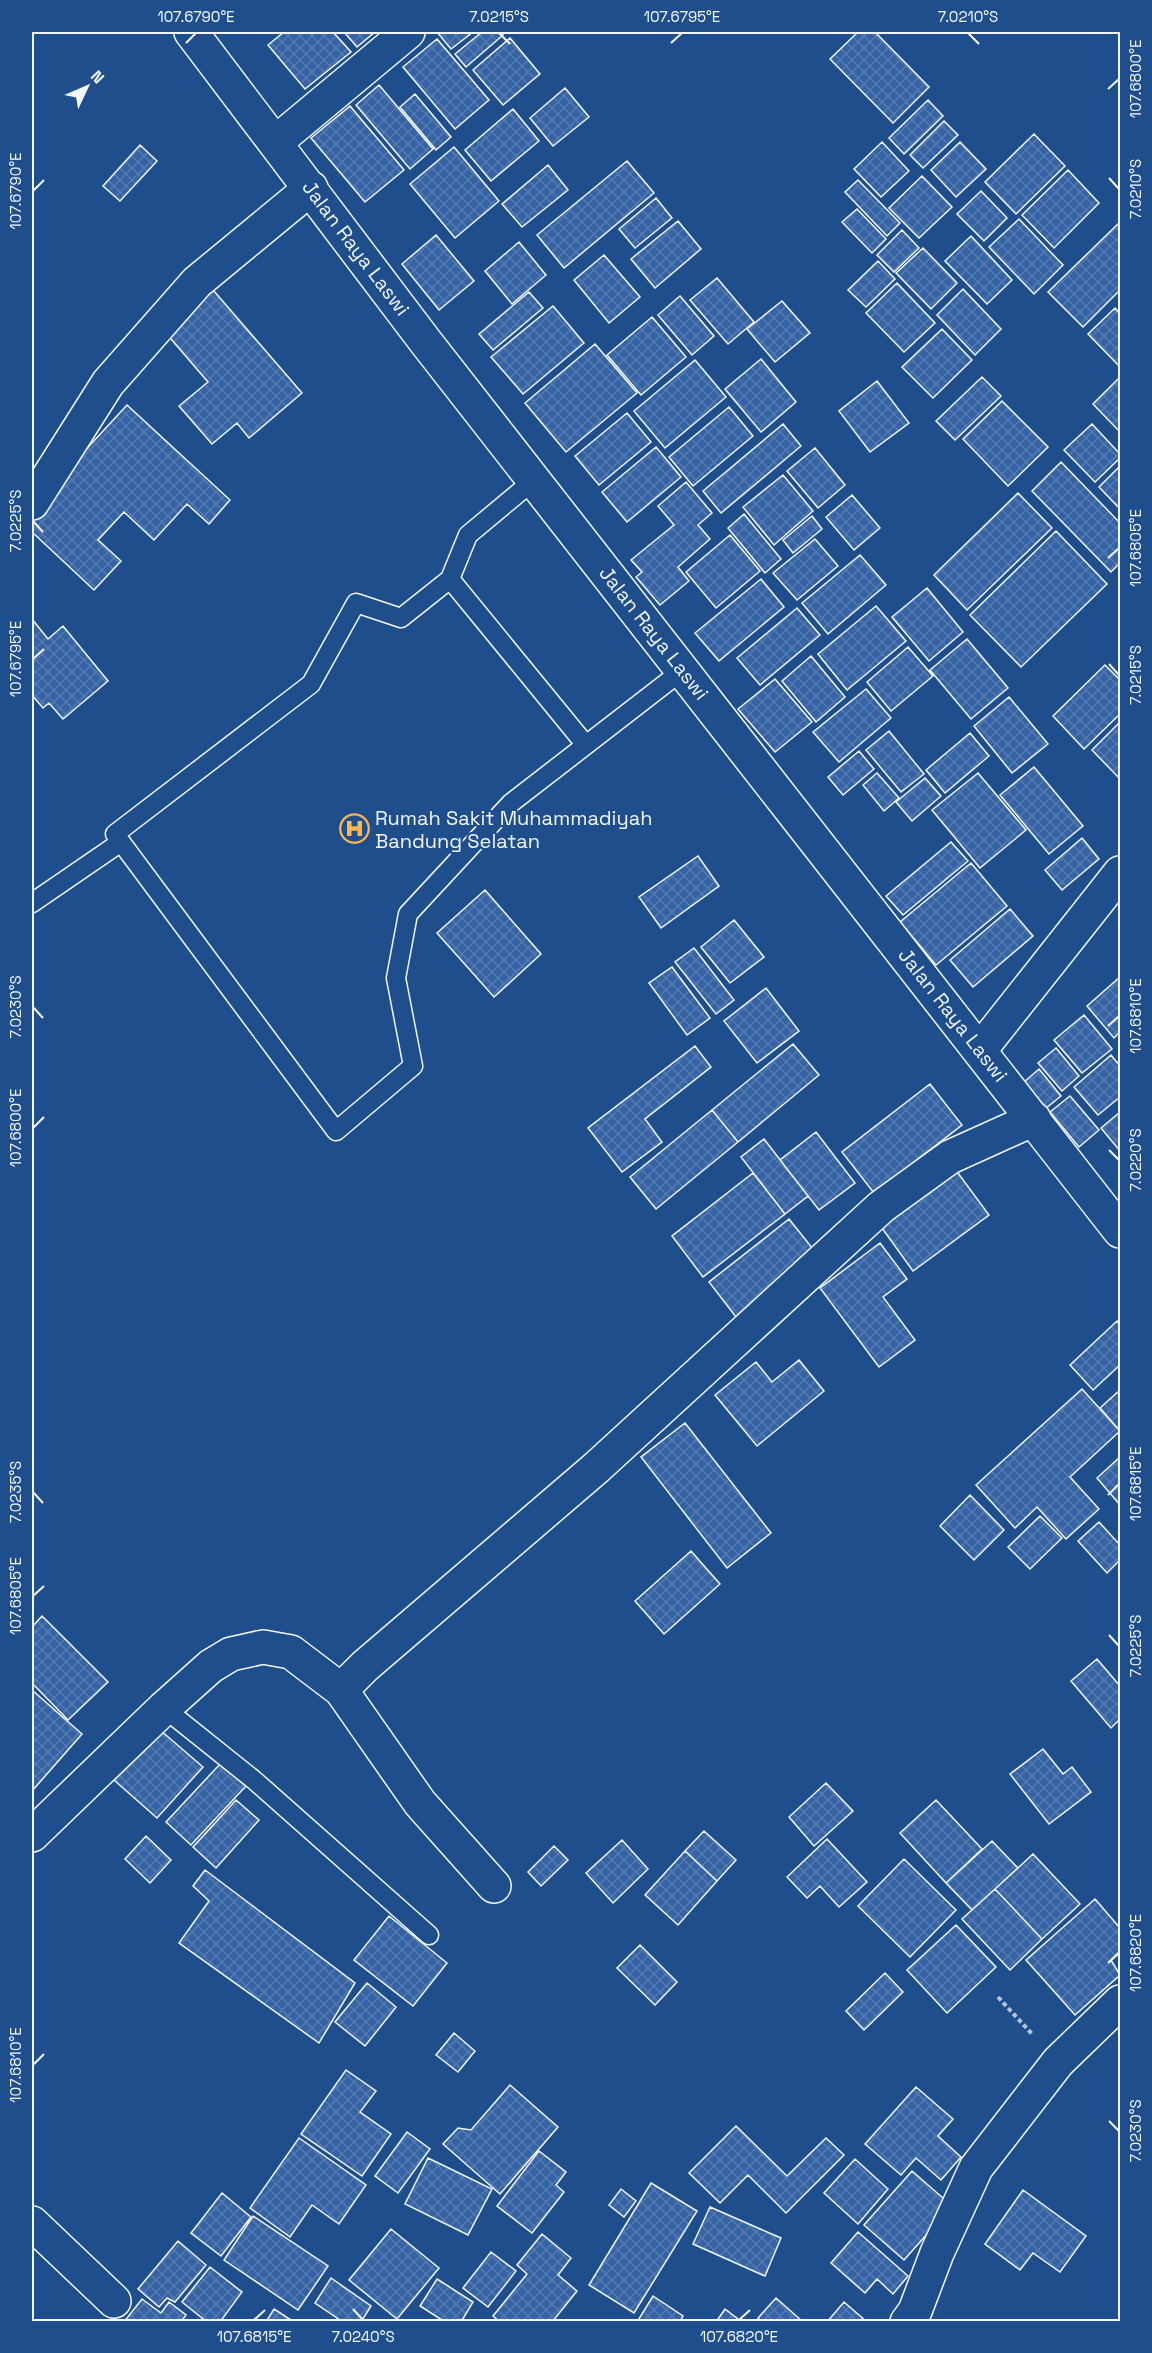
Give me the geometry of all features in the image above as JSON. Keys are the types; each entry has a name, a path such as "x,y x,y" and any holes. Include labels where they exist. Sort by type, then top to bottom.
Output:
{"street":[{"name":"Jalan Raya Laswi","path":"191,32 426,341 1120,1231"},
{"path":"276,142 408,32"},
{"path":"32,504 108,382 190,290 311,188"},
{"path":"983,1054 1120,873"},
{"path":"341,1690 365,1666 596,1468 881,1207 1025,1107"},
{"path":"32,1835 211,1666 231,1654 263,1647 291,1652 341,1690 420,1803 494,1886"},
{"path":"907,2322 915,2311 937,2253 976,2168 1058,2062 1120,2002"},
{"path":"32,2223 114,2301"}],"lane":[{"path":"534,480 468,535 450,579 401,618 356,603 311,684 115,834 336,1131 413,1066 396,978 408,914 511,803 683,670"},
{"path":"450,579 585,744"},
{"path":"32,903 121,842"},
{"path":"164,1708 254,1780 429,1935"}],"path":[{"path":"998,1997 1058,2062"}],"building":[{"path":"284,32 333,32 351,52 305,89 268,45"},
{"path":"344,32 375,32 357,47"},
{"path":"437,32 473,32 451,49"},
{"path":"482,32 500,32 503,35 466,67 455,54"},
{"path":"858,32 875,32 929,87 893,123 830,59"},
{"path":"510,38 540,74 503,105 473,70"},
{"path":"437,39 489,100 455,129 403,67"},
{"path":"379,85 433,149 410,169 356,105"},
{"path":"565,88 589,117 553,146 530,118"},
{"path":"415,94 451,137 436,150 400,107"},
{"path":"928,100 943,116 904,154 889,138"},
{"path":"350,106 404,170 365,202 311,138"},
{"path":"513,109 539,141 491,181 465,150"},
{"path":"944,121 958,135 923,168 910,155"},
{"path":"1034,134 1065,166 1016,214 985,182"},
{"path":"882,142 909,171 881,197 854,169"},
{"path":"960,142 986,169 956,197 931,170"},
{"path":"140,145 157,161 120,201 103,186"},
{"path":"454,147 499,201 455,238 410,184"},
{"path":"627,161 654,193 564,268 537,235"},
{"path":"548,165 568,190 522,227 502,204"},
{"path":"1068,170 1099,203 1054,248 1022,215"},
{"path":"922,176 952,207 919,238 889,208"},
{"path":"858,180 900,223 887,236 845,192"},
{"path":"981,191 1007,218 984,241 957,214"},
{"path":"656,198 672,218 635,248 619,229"},
{"path":"857,209 886,239 872,253 842,222"},
{"path":"1019,219 1063,265 1034,294 989,247"},
{"path":"678,221 701,249 655,288 631,259"},
{"path":"1120,222 1120,290 1083,327 1048,292"},
{"path":"902,230 919,248 894,272 877,255"},
{"path":"436,235 474,281 439,310 402,264"},
{"path":"971,236 1012,280 987,304 945,261"},
{"path":"519,242 546,275 512,304 485,271"},
{"path":"923,248 957,283 931,309 896,273"},
{"path":"604,255 640,297 609,323 574,280"},
{"path":"878,261 895,279 866,307 848,290"},
{"path":"717,278 754,322 728,344 690,300"},
{"path":"897,283 935,323 904,352 866,313"},
{"path":"963,289 1001,329 975,355 937,315"},
{"path":"213,290 302,393 249,438 237,423 212,444 179,406 208,382 165,332"},
{"path":"529,292 543,308 493,350 479,334"},
{"path":"680,296 714,336 692,355 658,315"},
{"path":"782,301 810,333 775,362 747,329"},
{"path":"553,306 584,343 523,394 491,357"},
{"path":"1115,308 1120,314 1119,366 1088,334"},
{"path":"652,317 686,357 641,395 607,355"},
{"path":"942,329 972,360 933,398 902,367"},
{"path":"595,344 637,393 566,452 525,403"},
{"path":"761,359 796,402 761,432 725,389"},
{"path":"695,360 726,397 665,448 634,411"},
{"path":"982,377 1001,396 955,440 936,421"},
{"path":"1120,377 1120,432 1093,404"},
{"path":"877,381 909,423 870,452 839,411"},
{"path":"1002,401 1048,447 1008,486 963,439"},
{"path":"127,405 230,500 209,524 187,504 154,540 124,512 98,540 121,561 94,590 32,532 32,508"},
{"path":"729,407 753,436 693,486 669,457"},
{"path":"627,413 651,442 599,485 575,456"},
{"path":"783,424 801,446 721,513 703,491"},
{"path":"1092,424 1120,454 1120,458 1095,482 1064,450"},
{"path":"656,447 681,477 627,522 602,492"},
{"path":"815,448 845,485 818,508 787,471"},
{"path":"1061,462 1120,523 1120,563 1111,572 1032,491"},
{"path":"1120,466 1120,509 1099,487"},
{"path":"783,475 813,511 774,545 743,507"},
{"path":"686,482 712,513 698,525 710,539 678,567 689,581 660,605 636,577 642,572 631,560 674,525 658,506"},
{"path":"1018,493 1052,528 967,610 934,575"},
{"path":"852,495 880,528 854,550 826,517"},
{"path":"744,514 781,559 765,573 728,528"},
{"path":"812,516 822,529 793,553 783,540"},
{"path":"1056,531 1107,584 1021,667 970,615"},
{"path":"730,535 760,571 716,608 686,572"},
{"path":"815,539 838,566 797,600 773,573"},
{"path":"860,555 886,585 828,634 802,603"},
{"path":"761,579 784,607 719,661 695,633"},
{"path":"927,588 963,632 929,661 892,617"},
{"path":"876,606 906,641 847,690 818,654"},
{"path":"797,608 820,635 760,685 737,658"},
{"path":"32,619 48,639 63,626 108,681 63,719 49,703 43,708 32,695"},
{"path":"967,639 1008,688 971,719 930,670"},
{"path":"908,647 933,676 891,711 867,682"},
{"path":"811,656 845,697 816,722 782,681"},
{"path":"1105,665 1120,680 1120,714 1084,749 1053,716"},
{"path":"775,679 812,722 775,752 738,709"},
{"path":"866,689 891,718 839,762 813,732"},
{"path":"1009,697 1048,744 1012,773 974,726"},
{"path":"1120,722 1120,779 1092,750"},
{"path":"889,731 924,774 901,792 866,750"},
{"path":"970,733 989,756 945,793 926,770"},
{"path":"859,751 874,769 843,795 828,777"},
{"path":"1034,767 1083,826 1049,854 1000,795"},
{"path":"877,773 899,798 884,811 863,785"},
{"path":"978,773 1026,830 980,868 932,810"},
{"path":"925,778 941,796 912,821 896,802"},
{"path":"1082,838 1099,859 1062,890 1045,870"},
{"path":"951,842 968,861 903,915 886,896"},
{"path":"698,856 719,886 661,928 639,897"},
{"path":"971,863 1007,906 936,965 900,922"},
{"path":"485,890 541,954 494,997 437,933"},
{"path":"1010,909 1033,936 973,987 950,960"},
{"path":"734,920 764,957 730,983 701,947"},
{"path":"694,948 734,1000 716,1014 675,962"},
{"path":"672,967 710,1018 687,1035 649,983"},
{"path":"1120,977 1120,1032 1114,1038 1087,1006"},
{"path":"766,988 799,1031 757,1063 724,1021"},
{"path":"1084,1015 1112,1049 1082,1073 1054,1040"},
{"path":"793,1044 819,1075 738,1142 712,1110"},
{"path":"695,1046 711,1067 645,1119 662,1142 622,1172 588,1128"},
{"path":"1056,1048 1079,1076 1062,1091 1038,1063"},
{"path":"1111,1055 1120,1066 1120,1097 1098,1115 1074,1087"},
{"path":"1039,1069 1061,1096 1045,1109 1023,1083"},
{"path":"930,1084 962,1125 874,1193 842,1152"},
{"path":"1070,1096 1099,1130 1079,1147 1050,1112"},
{"path":"712,1110 738,1142 656,1209 630,1177"},
{"path":"1120,1112 1120,1151 1101,1128"},
{"path":"816,1132 855,1183 819,1210 780,1160"},
{"path":"764,1139 808,1196 785,1214 741,1157"},
{"path":"955,1169 989,1215 913,1271 879,1224"},
{"path":"753,1173 785,1214 703,1277 672,1236"},
{"path":"789,1219 817,1254 736,1317 709,1282"},
{"path":"880,1243 907,1279 883,1297 915,1340 879,1367 820,1288"},
{"path":"1117,1321 1120,1325 1120,1365 1093,1390 1070,1365"},
{"path":"799,1360 824,1391 757,1446 715,1395 756,1362 772,1382"},
{"path":"1082,1389 1120,1431 1070,1477 1099,1509 1066,1539 1037,1507 1015,1528 976,1485"},
{"path":"1120,1390 1120,1431 1100,1408"},
{"path":"685,1423 771,1533 727,1568 641,1457"},
{"path":"1120,1457 1120,1505 1097,1478"},
{"path":"970,1495 1004,1530 974,1560 940,1526"},
{"path":"1040,1516 1062,1538 1030,1569 1008,1547"},
{"path":"1099,1522 1120,1545 1120,1560 1107,1573 1078,1541"},
{"path":"691,1551 720,1584 664,1634 635,1601"},
{"path":"42,1616 108,1682 68,1720 32,1683 32,1627"},
{"path":"1097,1659 1120,1686 1120,1719 1111,1728 1071,1681"},
{"path":"32,1690 82,1734 32,1791"},
{"path":"160,1730 203,1767 157,1818 114,1780"},
{"path":"1043,1749 1063,1774 1072,1767 1091,1792 1049,1824 1010,1774"},
{"path":"221,1763 246,1786 191,1845 166,1822"},
{"path":"826,1783 853,1811 814,1846 789,1817"},
{"path":"236,1800 259,1820 216,1868 193,1847"},
{"path":"936,1800 982,1849 946,1883 900,1833"},
{"path":"704,1831 736,1860 717,1881 685,1851"},
{"path":"146,1836 171,1860 150,1883 125,1859"},
{"path":"827,1839 867,1882 839,1907 820,1886 807,1898 787,1877"},
{"path":"622,1840 648,1869 613,1903 586,1873"},
{"path":"992,1841 1018,1868 972,1910 946,1883"},
{"path":"554,1846 568,1860 541,1886 528,1872"},
{"path":"685,1851 717,1881 678,1925 645,1895"},
{"path":"1033,1854 1080,1904 1042,1939 995,1889"},
{"path":"904,1859 956,1910 910,1957 858,1906"},
{"path":"205,1870 355,1983 319,2043 179,1943 209,1901 193,1886"},
{"path":"995,1889 1042,1939 1010,1970 962,1919"},
{"path":"1095,1899 1120,1928 1120,1951 1111,1960 1120,1975 1075,2015 1026,1960"},
{"path":"389,1916 447,1963 413,2006 354,1960"},
{"path":"956,1925 996,1967 947,2013 907,1970"},
{"path":"640,1945 677,1982 655,2005 617,1968"},
{"path":"885,1973 903,1992 864,2030 846,2011"},
{"path":"367,1983 396,2007 365,2046 335,2022"},
{"path":"454,2033 475,2051 458,2072 436,2055"},
{"path":"346,2070 376,2091 360,2112 391,2134 362,2176 301,2134"},
{"path":"510,2085 558,2127 500,2194 443,2144 458,2128 471,2130"},
{"path":"916,2087 953,2119 938,2136 961,2157 941,2180 916,2158 901,2175 865,2144"},
{"path":"736,2126 787,2176 826,2138 844,2155 786,2213 748,2175 720,2203 689,2173"},
{"path":"407,2132 430,2149 398,2193 375,2176"},
{"path":"299,2138 366,2185 339,2224 312,2205 290,2237 250,2208"},
{"path":"539,2151 566,2172 556,2185 564,2192 532,2233 497,2206"},
{"path":"428,2158 492,2189 468,2235 405,2204"},
{"path":"855,2159 888,2189 858,2224 824,2193"},
{"path":"912,2171 952,2206 904,2260 864,2225"},
{"path":"651,2183 697,2211 634,2313 589,2285"},
{"path":"621,2189 636,2201 624,2217 609,2205"},
{"path":"1023,2190 1086,2236 1060,2272 1033,2253 1020,2270 985,2244"},
{"path":"222,2193 251,2217 221,2256 191,2233"},
{"path":"710,2207 781,2238 765,2276 693,2244"},
{"path":"253,2216 328,2266 298,2310 224,2260"},
{"path":"391,2229 439,2268 397,2319 349,2280"},
{"path":"858,2232 908,2276 893,2294 877,2279 865,2293 831,2263"},
{"path":"542,2234 571,2258 558,2275 577,2291 552,2322 500,2322 493,2316 527,2274 517,2265"},
{"path":"178,2241 206,2265 175,2302 167,2298 159,2307 138,2289"},
{"path":"491,2252 516,2271 488,2307 463,2288"},
{"path":"210,2267 242,2292 220,2322 207,2322 182,2302"},
{"path":"331,2278 371,2306 361,2322 343,2322 315,2303"},
{"path":"437,2279 473,2302 461,2322 445,2322 420,2306"},
{"path":"653,2296 683,2316 680,2322 637,2322"},
{"path":"776,2298 803,2322 762,2322 758,2318"},
{"path":"142,2299 161,2313 169,2302 186,2315 181,2322 124,2322"},
{"path":"844,2302 867,2322 827,2322"},
{"path":"274,2309 294,2322 266,2322"},
{"path":"725,2309 742,2322 716,2322"}],"place":[{"name":"Rumah Sakit Muhammadiyah Bandung Selatan","path":"354,829"}]}
